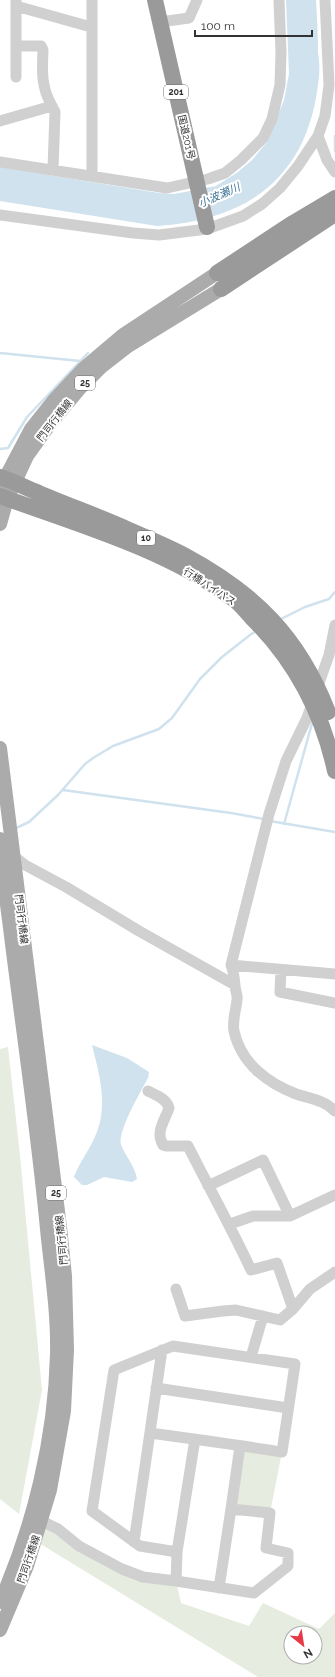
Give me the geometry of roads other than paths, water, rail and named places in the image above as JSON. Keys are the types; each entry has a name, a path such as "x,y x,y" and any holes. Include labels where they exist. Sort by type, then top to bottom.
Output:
{"highway":[{"name":"国道201号","path":"155,0 206,227"},
{"path":"217,273 293,223 335,198"},
{"path":"220,289 335,214"},
{"name":"行橋バイパス","path":"4,487 90,528 190,571 233,598 268,634 315,693 335,730"},
{"name":"行橋バイパス","path":"315,693 335,771"}],"main road":[{"name":"門司行橋線","path":"0,524 4,487 31,429 54,400 84,368 123,335 217,273"},
{"name":"門司行橋線","path":"4,487 50,424 80,388 101,367 128,346 220,289"},
{"name":"門司行橋線","path":"0,748 5,845 54,1176 65,1283 67,1350 64,1410 50,1490 17,1560 0,1602"},
{"name":"門司行橋線","path":"0,1630 27,1566 34,1540 36,1519"}],"street":[{"path":"92,0 92,175"},
{"path":"160,22 189,18 197,0"},
{"path":"0,162 92,175 167,188 197,183 225,173 241,160 263,138 272,119 280,85 281,53 279,0"},
{"path":"0,215 159,235 207,229 243,216 262,204 280,188 298,166 318,136 325,116 329,85 325,0"},
{"path":"16,77 16,3 91,27"},
{"path":"16,46 41,46 44,50 43,83 47,97 55,112 53,169"},
{"path":"0,121 52,106"},
{"path":"318,136 327,160 335,172"},
{"path":"335,625 329,655 307,718 286,761 271,807 232,964 236,978 235,985 238,998 234,1030 239,1045 250,1064 256,1071 285,1089 321,1101 335,1111"},
{"path":"5,845 25,865 235,985"},
{"path":"232,964 281,970 335,974"},
{"path":"281,970 280,992 335,1003"},
{"path":"148,1091 166,1102 169,1108 159,1134 160,1141 166,1146 188,1146 208,1186 230,1224 251,1270 277,1263 293,1309"},
{"path":"208,1186 262,1160 290,1216"},
{"path":"230,1224 253,1216 290,1216 335,1195"},
{"path":"176,1289 185,1316 223,1310 236,1310 280,1320 293,1309 310,1289 335,1272"},
{"path":"250,1357 263,1316"},
{"path":"150,1433 282,1452 295,1364 173,1346 114,1370 92,1511 140,1546 177,1552"},
{"path":"134,1542 162,1350"},
{"path":"156,1388 288,1408"},
{"path":"176,1581 177,1552 195,1439"},
{"path":"219,1588 240,1446"},
{"path":"36,1519 58,1529 79,1546 122,1569 143,1577 254,1593 288,1566 288,1553 266,1548 270,1514 231,1509"}],"water":[{"name":"小波瀬川","path":"286,0 316,0 319,76 313,110 303,140 289,165 270,186 248,202 221,214 191,222 157,226 0,201 0,167 159,193 174,194 216,186 238,172 253,159 267,142 284,100 289,74"},
{"path":"92,1045 127,1058 149,1072 148,1078 135,1101 126,1122 121,1139 121,1145 136,1174 137,1179 132,1182 104,1177 87,1185 82,1185 74,1177 94,1139 99,1127 101,1115 102,1092"}],"waterway":[{"path":"335,136 335,151"},
{"path":"0,353 80,361"},
{"path":"0,449 8,448 27,417 88,353"},
{"path":"279,620 305,607 329,599 335,592"},
{"path":"14,829 29,822 58,795 85,764 93,758 113,746 159,729 172,718 200,679 222,657 256,631"},
{"path":"284,824 313,720"},
{"path":"63,790 231,813 264,819"},
{"path":"270,821 335,832"}]}
